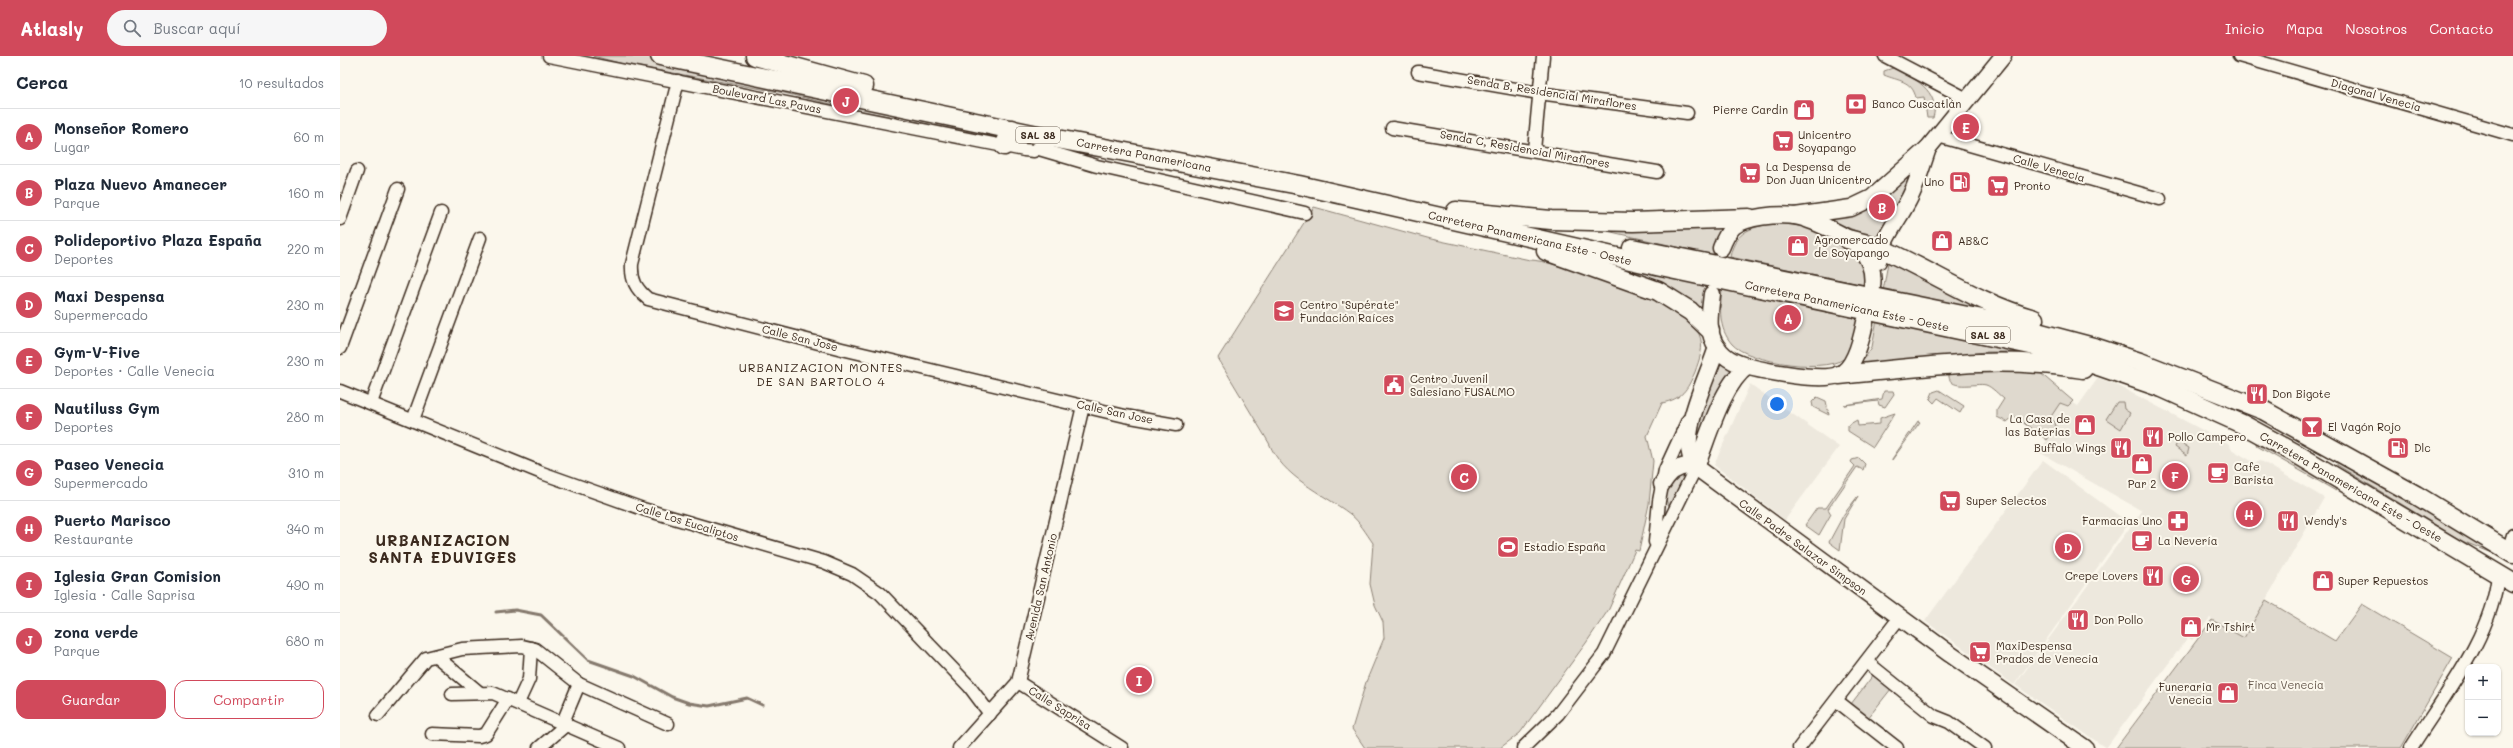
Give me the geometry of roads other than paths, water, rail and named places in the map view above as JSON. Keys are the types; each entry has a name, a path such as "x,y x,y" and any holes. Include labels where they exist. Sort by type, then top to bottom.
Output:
{"highway":[{"name":"Carretera Panamericana","path":"660,56 1012,129 1045,143 1168,158 1417,212"},
{"name":"Carretera Panamericana","path":"755,56 870,88 1454,211"},
{"path":"1004,146 1012,129"},
{"path":"1454,211 1558,220 1633,222 1749,218"},
{"name":"Carretera Panamericana Este - Oeste","path":"1454,211 2014,326 2090,346 2140,362 2263,410 2390,480 2510,561"},
{"path":"1417,212 1532,246 1658,291 1690,311 1710,330"},
{"name":"Carretera Panamericana Este - Oeste","path":"1417,212 1661,267 2024,342 2080,359 2162,388 2203,406 2296,453 2414,524 2510,561"},
{"path":"1847,239 1881,248 2016,314 2068,328 2158,360 2234,392 2263,410"},
{"path":"1839,375 1960,362 2022,362 2086,370 2162,388"},
{"path":"2414,524 2420,523 2490,562 2502,563 2506,560 2510,561"}],"main road":[{"path":"1721,248 1727,233 1734,226 1749,218 1795,216 1851,208 1864,203 1883,189 1933,142 2003,56"},
{"path":"1795,216 1847,239 1864,253 1871,267 1873,283 1881,248 1889,231 1909,200 1933,142"},
{"path":"1712,294 1710,330 1717,347 1734,362 1808,377 1839,375 1852,360 1859,348 1865,322"},
{"path":"1696,467 1690,455 1689,438 1698,400 1717,347"},
{"path":"1696,467 1729,388 1740,372 1748,366"},
{"path":"1662,484 1671,472 1684,466 1696,467"},
{"name":"Calle Padre Salazar Simpson","path":"1696,467 1950,654 2085,748"},
{"name":"Calle Padre Salazar Simpson","path":"1905,621 1928,627 2002,679 2028,709"},
{"path":"1950,654 1966,660 1994,679 2002,679"}],"street":[{"name":"Boulevard Las Pavas","path":"550,56 1004,146 1034,151 1045,143 1097,166 1305,213"},
{"path":"1534,150 1543,56"},
{"path":"1885,56 1967,99"},
{"name":"Diagonal Venecia","path":"2239,56 2513,135"},
{"name":"Senda B, Residencial Miraflores","path":"1418,72 1539,93 1687,113"},
{"name":"Calle San Jose","path":"678,81 632,264 632,276 635,286 648,299 1083,406 1176,425"},
{"name":"Senda C, Residencial Miraflores","path":"1392,128 1534,150 1657,172"},
{"name":"Calle Venecia","path":"1933,142 2160,199"},
{"path":"340,219 357,172"},
{"path":"340,348 398,189"},
{"path":"370,403 441,213"},
{"path":"413,420 480,238"},
{"name":"Calle Los Eucaliptos","path":"340,391 542,472 643,510 824,562 852,574 884,598 969,686 990,714"},
{"path":"1654,551 1662,484 1668,464 1698,400"},
{"name":"Avenida San Antonio","path":"959,748 1018,682 1083,406"},
{"path":"1523,748 1558,714 1604,654 1696,467"},
{"path":"2411,748 2482,630 2510,561"},
{"path":"1799,748 1837,701 1871,666 1905,621"},
{"path":"378,715 426,658 462,649 522,646 544,654 579,684 668,724"},
{"path":"432,734 479,736 486,734 529,679 531,648"},
{"path":"436,656 480,693"},
{"path":"1871,666 1934,716 1949,722 1985,748"},
{"name":"Calle Saprisa","path":"1018,682 1122,748"},
{"path":"539,748 565,723 579,684"},
{"path":"452,694 493,693 565,723 619,748"},
{"path":"1837,701 1897,748"}],"waterway":[{"path":"496,612 515,610 541,615 588,660 634,676 672,697 689,703 709,706 747,698 762,705"}],"place":[{"name":"zona verde","path":"846,101"},
{"name":"Banco Cuscatlán","path":"1856,104"},
{"name":"Pierre Cardin","path":"1804,110"},
{"name":"Gym-V-Five","path":"1966,127"},
{"name":"Unicentro Soyapango","path":"1783,141"},
{"name":"La Despensa de Don Juan Unicentro","path":"1750,173"},
{"name":"Uno","path":"1960,182"},
{"name":"Pronto","path":"1998,186"},
{"name":"Plaza Nuevo Amanecer","path":"1882,207"},
{"name":"AB&C","path":"1942,241"},
{"name":"Agromercado de Soyapango","path":"1798,246"},
{"name":"Centro \"Supérate\" Fundación Raíces","path":"1284,311"},
{"name":"Monseñor Romero","path":"1788,318"},
{"name":"Centro Juvenil Salesiano FUSALMO","path":"1394,385"},
{"name":"Don Bigote","path":"2257,394"},
{"name":"La Casa de las Baterias","path":"2085,425"},
{"name":"El Vagón Rojo","path":"2312,427"},
{"name":"Pollo Campero","path":"2153,437"},
{"name":"Buffalo Wings","path":"2121,448"},
{"name":"Dlc","path":"2398,448"},
{"name":"Par 2","path":"2142,464"},
{"name":"Cafe Barista","path":"2218,473"},
{"name":"Nautiluss Gym","path":"2175,476"},
{"name":"Polideportivo Plaza España","path":"1464,477"},
{"name":"Super Selectos","path":"1950,501"},
{"name":"Puerto Marisco","path":"2249,514"},
{"name":"Farmacias Uno","path":"2178,521"},
{"name":"Wendy's","path":"2288,521"},
{"name":"La Nevería","path":"2142,541"},
{"name":"Estadio España","path":"1508,547"},
{"name":"Maxi Despensa","path":"2068,547"},
{"name":"Crepe Lovers","path":"2153,576"},
{"name":"Paseo Venecia","path":"2186,579"},
{"name":"Super Repuestos","path":"2323,581"},
{"name":"Don Pollo","path":"2078,620"},
{"name":"Mr Tshirt","path":"2191,627"},
{"name":"MaxiDespensa Prados de Venecia","path":"1980,652"},
{"name":"Iglesia Gran Comision","path":"1139,680"},
{"name":"Funeraria Venecia","path":"2228,693"}],"district":[{"name":"URBANIZACION MONTES DE SAN BARTOLO 4","path":"821,375"},
{"name":"URBANIZACION SANTA EDUVIGES","path":"443,550"}],"park label":[{"name":"Finca Venecia","path":"2286,685"}]}
